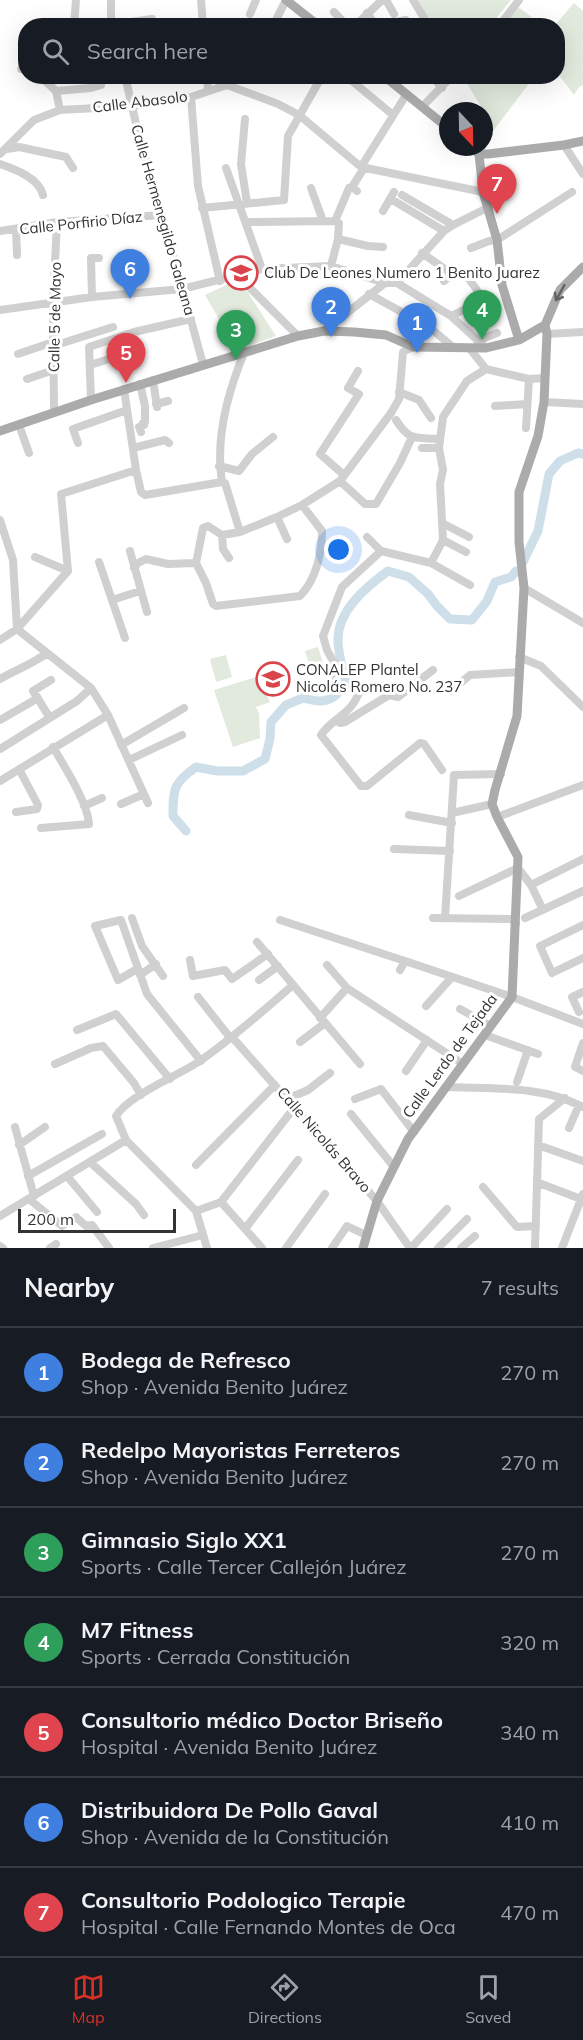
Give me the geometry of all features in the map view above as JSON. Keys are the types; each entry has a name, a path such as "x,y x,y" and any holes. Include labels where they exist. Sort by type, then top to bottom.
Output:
{"main road":[{"path":"289,1 309,18"},
{"path":"393,84 439,121"},
{"path":"493,153 583,141"},
{"path":"480,156 483,192 497,240 502,285 519,340"},
{"path":"492,804 517,716 524,588 519,542 519,492 538,436 544,402 546,330 561,290 583,267"},
{"path":"0,431 245,351 324,331 386,335 413,347 470,349 486,348 519,340 546,330"},
{"name":"Calle Lerdo de Tejada","path":"363,1248 377,1201 414,1132 512,997 520,920 518,856 496,817 492,804"}],"street":[{"path":"74,18 76,0"},
{"path":"111,0 111,18"},
{"path":"201,0 202,18"},
{"path":"250,14 256,0"},
{"path":"362,18 382,0"},
{"path":"386,0 395,18"},
{"path":"413,0 424,18"},
{"path":"505,18 519,0"},
{"path":"278,18 289,1"},
{"path":"334,12 339,18"},
{"path":"367,13 370,18"},
{"path":"49,84 56,91 60,110"},
{"name":"Calle Hermenegildo Galeana","path":"126,84 203,364"},
{"path":"207,84 207,91"},
{"path":"201,208 284,200 288,136 317,84"},
{"path":"356,84 393,115"},
{"path":"439,84 442,88"},
{"path":"422,107 445,84"},
{"path":"56,91 101,85"},
{"name":"Calle Abasolo","path":"3,151 34,120 60,110 132,106 192,97 227,85 278,104 299,115 362,167 483,192"},
{"path":"335,221 353,190 352,187 362,167 406,95"},
{"path":"192,97 195,165 201,208 220,280"},
{"path":"245,119 240,164 243,204 262,269"},
{"path":"564,145 583,174"},
{"path":"3,151 19,147 58,154 66,157 72,168"},
{"path":"0,164 18,170 41,189 43,195"},
{"path":"226,168 243,204"},
{"path":"311,188 323,221"},
{"path":"471,248 497,240 572,192"},
{"path":"395,195 453,225"},
{"path":"384,211 395,195"},
{"path":"395,195 444,231"},
{"path":"397,283 444,231 489,207"},
{"name":"Calle Porfirio Díaz","path":"0,231 57,222 162,215"},
{"path":"247,222 335,221 340,226 331,266"},
{"name":"Calle 5 de Mayo","path":"54,412 53,303 57,222"},
{"path":"16,229 17,255"},
{"path":"338,239 383,247"},
{"path":"422,253 452,274 444,281"},
{"path":"92,297 91,258 99,258"},
{"path":"0,310 92,297 182,289 262,269 331,266 385,282 397,283 451,316 486,348"},
{"path":"238,276 298,336"},
{"path":"451,316 484,300 469,279"},
{"path":"324,331 385,282"},
{"path":"369,294 429,327 455,348"},
{"path":"91,400 88,347 134,332 191,319"},
{"path":"18,354 112,327"},
{"path":"546,330 583,332"},
{"path":"477,341 497,333"},
{"path":"302,505 322,531 316,571 306,590 300,596 216,606 213,604 196,563 205,526 222,535 240,532 277,518 302,505 342,478 399,399 403,352 413,347"},
{"path":"470,349 486,369 529,379 545,378"},
{"path":"240,532 225,483 222,482 219,466 221,438 232,384 245,351"},
{"path":"90,365 125,354"},
{"path":"431,563 443,540 440,484 443,470 439,448 443,417 467,381 486,369"},
{"path":"27,379 54,370"},
{"path":"358,371 348,388 359,394 320,454 365,504 376,504 412,437"},
{"path":"526,428 529,379"},
{"path":"153,380 158,393 157,405 168,400"},
{"path":"140,384 146,422 139,427 141,432"},
{"path":"124,389 141,492 145,495 222,482"},
{"path":"399,392 419,400 431,418"},
{"path":"544,402 583,404"},
{"path":"495,406 527,404"},
{"path":"78,444 73,429 127,411"},
{"path":"396,420 404,433 412,437 440,439"},
{"path":"19,425 29,453"},
{"path":"219,466 239,471 252,454 273,437"},
{"path":"133,448 165,440 169,443"},
{"path":"422,448 439,448"},
{"path":"0,640 17,629 68,572 61,494 136,470"},
{"path":"277,518 286,539"},
{"path":"0,519 13,560 17,629 91,688 108,715 148,803"},
{"path":"442,523 469,537"},
{"path":"222,535 223,549 229,558"},
{"path":"367,537 381,551 431,563 470,585"},
{"path":"443,540 466,552"},
{"path":"130,551 147,612"},
{"path":"381,551 342,587 323,636 327,650 337,668 334,690 358,687 360,690 350,710 327,726 321,735 361,786 367,786 420,742 424,744 442,770"},
{"path":"35,557 68,572"},
{"path":"134,568 146,559 168,564 196,563"},
{"path":"99,562 125,638"},
{"path":"524,588 583,623"},
{"path":"112,600 140,591"},
{"path":"0,680 47,653"},
{"path":"519,657 541,666 583,707"},
{"path":"337,721 345,722 389,695 398,697 433,670"},
{"path":"451,691 470,675 519,672"},
{"path":"50,718 33,691 51,680"},
{"path":"0,748 77,701 91,688"},
{"path":"0,720 38,698"},
{"path":"121,746 184,708"},
{"path":"0,781 108,715"},
{"path":"129,760 182,735"},
{"path":"41,828 89,824 84,806 53,747"},
{"path":"16,812 37,809 38,805 19,769"},
{"path":"446,918 454,776 501,774"},
{"path":"496,817 583,785"},
{"path":"121,804 144,794"},
{"path":"84,806 102,798"},
{"path":"452,813 492,804"},
{"path":"409,814 452,823"},
{"path":"394,849 450,851"},
{"path":"531,885 583,859"},
{"path":"459,896 518,868 531,885 543,910"},
{"path":"433,918 520,920 583,891"},
{"path":"132,918 142,946 163,976"},
{"path":"156,964 138,972 118,980 95,926 121,920 138,972 147,994 201,1060"},
{"path":"280,920 512,997 583,1024"},
{"path":"583,925 540,946 552,973 583,958"},
{"path":"257,942 360,1064"},
{"path":"190,960 193,976 225,970 232,979 237,978 268,954"},
{"path":"400,970 406,962"},
{"path":"327,965 347,988 463,1064"},
{"path":"259,980 278,966"},
{"path":"426,1006 452,977"},
{"path":"207,1248 196,1211 126,1140 116,1116 121,1109 141,1095 201,1060 293,985"},
{"path":"300,1041 323,1020 347,988"},
{"path":"579,1012 572,998 583,992"},
{"name":"Calle Nicolás Bravo","path":"198,997 228,1035 276,1085 377,1201 410,1248"},
{"path":"460,1009 488,1030 538,1054"},
{"path":"77,1030 116,1014 170,1079"},
{"path":"406,1071 427,1040"},
{"path":"583,1043 575,1067 583,1071"},
{"path":"55,1064 92,1048 103,1046 134,1083 141,1095"},
{"path":"517,1082 528,1050"},
{"path":"287,1099 308,1090 330,1073"},
{"path":"196,1165 276,1085"},
{"path":"446,1088 524,1091 560,1096 581,1106 569,1128"},
{"path":"355,1099 381,1089 414,1132"},
{"path":"535,1248 539,1183 539,1119 565,1098"},
{"path":"196,1211 221,1202 294,1107"},
{"path":"351,1114 394,1167"},
{"path":"15,1127 32,1197 62,1226 76,1217 86,1226 92,1225 109,1248"},
{"path":"20,1144 45,1127"},
{"path":"28,1176 102,1134"},
{"path":"0,1216 126,1140"},
{"path":"538,1145 583,1161"},
{"path":"244,1229 298,1160"},
{"path":"90,1162 136,1204 144,1215"},
{"path":"67,1176 97,1212"},
{"path":"539,1183 582,1197 562,1248"},
{"path":"483,1187 517,1227 536,1226"},
{"path":"286,1248 325,1194"},
{"path":"221,1202 261,1248"},
{"path":"410,1248 447,1209"},
{"path":"438,1248 467,1219"},
{"path":"332,1248 347,1226 366,1235"},
{"path":"153,1248 203,1235"},
{"path":"461,1248 475,1236"}],"shaded area":[{"path":"416,0 511,0 496,18 428,18"},
{"path":"574,3 583,11 583,85 574,95 565,83 565,18 561,18"},
{"path":"517,6 533,18 507,18"},
{"path":"467,84 529,84 493,131 493,102 478,102"},
{"path":"239,279 276,336 237,350 205,295"},
{"path":"318,647 325,670 312,673 305,651"},
{"path":"226,655 232,677 216,682 210,659"},
{"path":"259,676 270,702 256,707 259,714 260,738 233,747 214,690"}],"waterway":[{"path":"522,564 538,531 549,474 560,461 578,453 583,454"},
{"path":"342,688 346,682 338,641 342,620 362,592 388,571 409,577 450,619 472,620 487,601 495,582 511,577 516,571"},
{"path":"186,831 173,816 174,793 183,778 196,767 217,771 243,771 265,759 271,722 286,705 303,698 328,700 340,690"}],"place":[{"name":"Consultorio Podologico Terapie","path":"497,214"},
{"name":"Club De Leones Numero 1 Benito Juarez","path":"241,273"},
{"name":"Distribuidora De Pollo Gaval","path":"130,299"},
{"name":"Redelpo Mayoristas Ferreteros","path":"331,337"},
{"name":"M7 Fitness","path":"482,340"},
{"name":"Bodega de Refresco","path":"417,353"},
{"name":"Gimnasio Siglo XX1","path":"236,360"},
{"name":"Consultorio médico Doctor Briseño","path":"126,383"},
{"name":"CONALEP Plantel Nicolás Romero No. 237","path":"273,679"}]}
